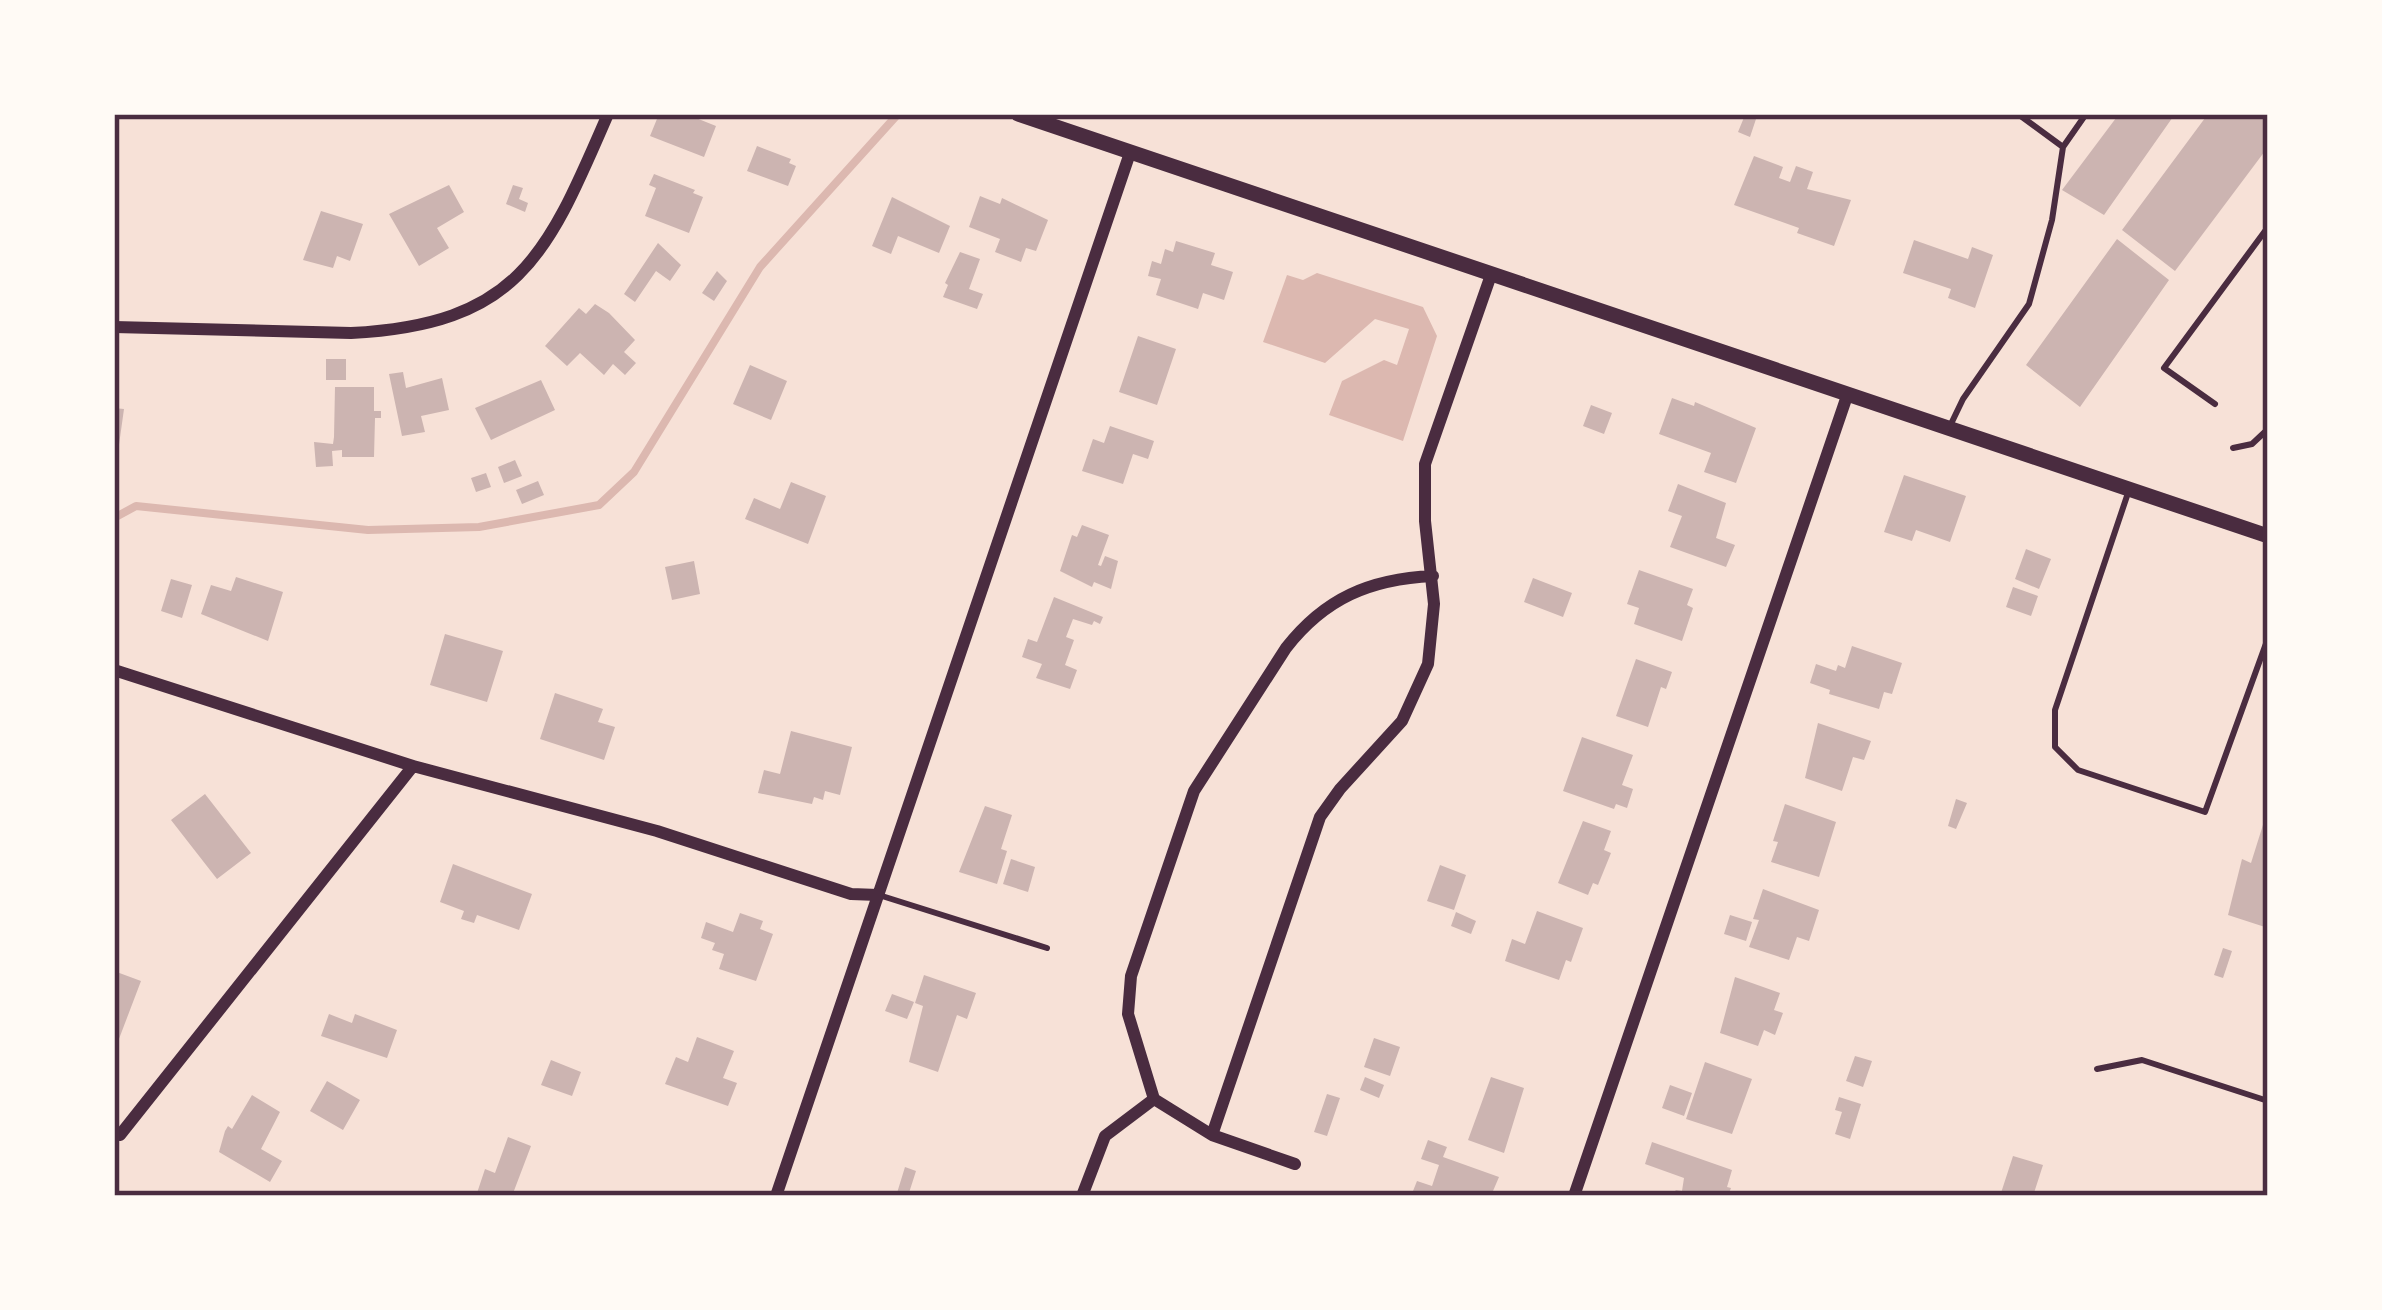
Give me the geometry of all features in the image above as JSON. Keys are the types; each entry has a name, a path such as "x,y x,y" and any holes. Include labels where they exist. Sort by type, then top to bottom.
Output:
{"street":[{"path":"114,328 388,331 456,316 484,304 535,260 572,197 608,114"},
{"path":"1018,114 2268,536"},
{"path":"776,1196 1130,152"},
{"path":"1212,1135 1320,818 1340,789 1391,737 1428,664 1433,576 1425,521 1425,464 1491,275"},
{"path":"1574,1196 1847,396"},
{"path":"1295,1164 1212,1135 1154,1099 1133,1037 1127,996 1166,865 1194,791 1286,648 1320,611 1375,582 1433,576"},
{"path":"114,670 413,766 657,831 851,894 878,895"},
{"path":"117,1134 413,766"},
{"path":"1082,1196 1105,1136 1154,1099"}],"lane":[{"path":"2018,114 2062,147"},
{"path":"1948,429 1963,399 2029,304 2052,220 2062,147 2086,114"},
{"path":"2215,404 2164,368 2268,227"},
{"path":"2233,448 2252,444 2268,429"},
{"path":"2129,490 2055,710 2055,747 2078,770 2205,812 2268,638"},
{"path":"878,895 1047,949"},
{"path":"2097,1069 2142,1060 2268,1101"}],"shaded area":[{"path":"1317,273 1423,307 1437,336 1403,441 1329,415 1342,381 1384,360 1397,365 1409,329 1375,319 1325,363 1263,342 1287,275 1303,280"}],"building":[{"path":"659,114 686,114 716,126 704,157 650,136"},
{"path":"2119,114 2175,114 2104,215 2062,190"},
{"path":"2208,114 2263,114 2268,118 2268,147 2175,271 2122,230"},
{"path":"1745,115 1756,119 1750,137 1738,132"},
{"path":"757,146 791,159 789,163 796,166 788,186 747,171"},
{"path":"1754,156 1783,167 1779,178 1790,182 1796,166 1813,172 1807,189 1851,200 1834,246 1734,205"},
{"path":"654,174 703,197 689,233 645,216 656,188 649,185"},
{"path":"449,185 464,212 437,228 449,248 419,266 389,214"},
{"path":"513,185 523,188 519,199 528,203 525,212 506,204"},
{"path":"980,196 1000,204 1002,198 1048,220 1036,251 1026,248 1021,262 995,252 1000,239 969,227"},
{"path":"892,197 950,226 939,253 898,236 891,254 872,246"},
{"path":"321,211 363,224 350,261 337,256 333,268 303,260"},
{"path":"2117,239 2169,280 2080,407 2026,365"},
{"path":"1914,240 1968,259 1972,247 1993,255 1975,308 1948,298 1951,289 1903,273"},
{"path":"1176,241 1215,253 1211,265 1233,272 1224,300 1203,293 1198,309 1156,295 1161,279 1148,276 1152,261 1161,264 1165,249 1173,252"},
{"path":"658,243 681,265 670,281 656,271 635,302 624,294"},
{"path":"960,252 980,259 969,289 983,294 977,309 943,297"},
{"path":"717,271 727,281 714,301 702,293"},
{"path":"595,304 635,340 624,352 636,363 625,375 613,364 604,375 580,353 567,366 545,346 579,308 586,314"},
{"path":"1138,336 1176,349 1157,405 1119,392"},
{"path":"326,359 346,359 346,380 326,380"},
{"path":"750,365 787,381 771,420 733,404"},
{"path":"403,372 406,388 442,378 449,410 421,416 425,432 402,436 389,374"},
{"path":"541,380 555,410 491,440 475,408"},
{"path":"335,387 374,387 374,411 381,411 381,418 375,418 374,457 342,457 342,450 332,451 333,466 316,467 314,442 333,444"},
{"path":"1672,398 1694,406 1695,402 1756,428 1736,483 1704,472 1711,453 1659,434"},
{"path":"1591,405 1612,413 1604,434 1583,426"},
{"path":"114,408 124,409 117,459 114,458"},
{"path":"1110,426 1154,441 1148,459 1133,454 1123,484 1082,471 1093,439 1104,443"},
{"path":"515,460 522,476 504,483 498,467"},
{"path":"486,473 491,487 476,492 471,478"},
{"path":"1904,475 1966,496 1950,542 1916,530 1912,541 1884,532"},
{"path":"538,481 544,495 522,504 516,490"},
{"path":"791,482 826,496 808,544 745,519 754,498 780,509"},
{"path":"1678,484 1726,503 1716,538 1735,545 1726,567 1670,547 1682,516 1668,511"},
{"path":"1082,525 1109,535 1098,565 1105,556 1118,561 1111,589 1094,582 1092,587 1060,571 1072,535 1077,537"},
{"path":"2026,549 2051,559 2039,589 2015,579"},
{"path":"694,561 700,594 672,600 665,567"},
{"path":"1639,570 1693,589 1687,605 1693,608 1682,641 1634,624 1639,608 1627,604"},
{"path":"236,577 283,592 268,641 201,614 211,585 231,591"},
{"path":"1533,578 1572,593 1563,617 1524,602"},
{"path":"171,579 192,585 182,618 161,611"},
{"path":"2013,587 2038,596 2031,616 2006,607"},
{"path":"1054,597 1103,617 1100,624 1094,621 1092,625 1073,619 1066,637 1074,640 1065,665 1077,670 1070,689 1036,678 1042,664 1022,657 1028,639 1037,642"},
{"path":"445,634 503,651 487,702 430,685"},
{"path":"1852,646 1902,663 1892,694 1884,692 1879,709 1810,683 1816,664 1836,671 1838,665 1845,668"},
{"path":"1636,659 1672,672 1666,689 1661,687 1648,727 1616,716"},
{"path":"555,693 603,709 598,722 615,727 604,760 540,739"},
{"path":"1818,723 1871,741 1864,760 1853,757 1842,791 1805,778"},
{"path":"791,731 852,747 840,795 825,791 823,800 814,797 812,804 758,793 764,770 780,774"},
{"path":"1582,737 1633,755 1622,785 1633,789 1627,808 1616,804 1614,809 1563,791"},
{"path":"205,794 251,853 217,879 171,820"},
{"path":"1956,799 1967,803 1956,829 1948,826"},
{"path":"1785,804 1836,822 1819,877 1771,862"},
{"path":"985,806 1012,815 997,884 959,872"},
{"path":"2267,812 2268,928 2228,915 2242,859 2251,863"},
{"path":"1583,821 1611,831 1604,850 1611,853 1598,885 1593,883 1588,895 1558,883"},
{"path":"1011,859 1035,867 1028,892 1003,884"},
{"path":"453,864 532,894 519,930 477,915 474,923 461,919 464,911 440,902"},
{"path":"1440,865 1466,875 1454,910 1427,901"},
{"path":"1763,889 1819,910 1809,941 1797,937 1789,960 1749,947"},
{"path":"1537,911 1583,928 1559,980 1505,961 1512,939 1525,944"},
{"path":"1456,912 1476,921 1471,934 1451,926"},
{"path":"740,913 763,921 760,929 773,934 756,981 719,969 724,954 712,950 715,943 701,938 706,922 733,932"},
{"path":"1730,915 1752,922 1746,941 1724,934"},
{"path":"2223,948 2232,951 2223,978 2214,975"},
{"path":"114,971 141,981 114,1052"},
{"path":"924,975 976,993 967,1019 957,1015 938,1072 909,1062 923,1006 915,1003"},
{"path":"1735,977 1780,993 1774,1010 1783,1013 1775,1035 1764,1030 1758,1046 1720,1033"},
{"path":"892,994 914,1002 907,1019 885,1011"},
{"path":"329,1014 352,1023 355,1014 397,1030 387,1058 321,1036"},
{"path":"697,1037 734,1051 723,1078 737,1083 728,1106 665,1084 676,1057 688,1062"},
{"path":"1374,1038 1400,1047 1390,1076 1364,1067"},
{"path":"1855,1056 1872,1061 1863,1087 1846,1081"},
{"path":"551,1060 581,1072 572,1096 541,1085"},
{"path":"1705,1062 1752,1079 1732,1134 1686,1119"},
{"path":"1365,1077 1384,1085 1379,1098 1360,1090"},
{"path":"1491,1077 1524,1088 1504,1153 1468,1140"},
{"path":"327,1081 360,1100 343,1130 310,1111"},
{"path":"1670,1085 1692,1093 1684,1116 1662,1108"},
{"path":"1327,1094 1340,1098 1327,1136 1314,1132"},
{"path":"252,1095 280,1112 261,1149 282,1161 270,1182 219,1152 225,1131 228,1126 232,1129"},
{"path":"1839,1097 1861,1104 1850,1139 1835,1134 1842,1112 1835,1110"},
{"path":"508,1137 531,1146 512,1196 476,1196 485,1169 495,1173"},
{"path":"1428,1140 1447,1147 1443,1157 1499,1177 1493,1191 1496,1196 1411,1196 1417,1181 1432,1186 1439,1165 1421,1159"},
{"path":"1652,1142 1732,1170 1728,1196 1670,1196 1682,1191 1684,1178 1645,1164"},
{"path":"2013,1156 2043,1165 2033,1196 2000,1196"},
{"path":"905,1167 916,1171 908,1196 897,1193"}],"waterway":[{"path":"114,518 136,506 368,530 479,527 599,505 634,472 760,267 898,114"}]}
